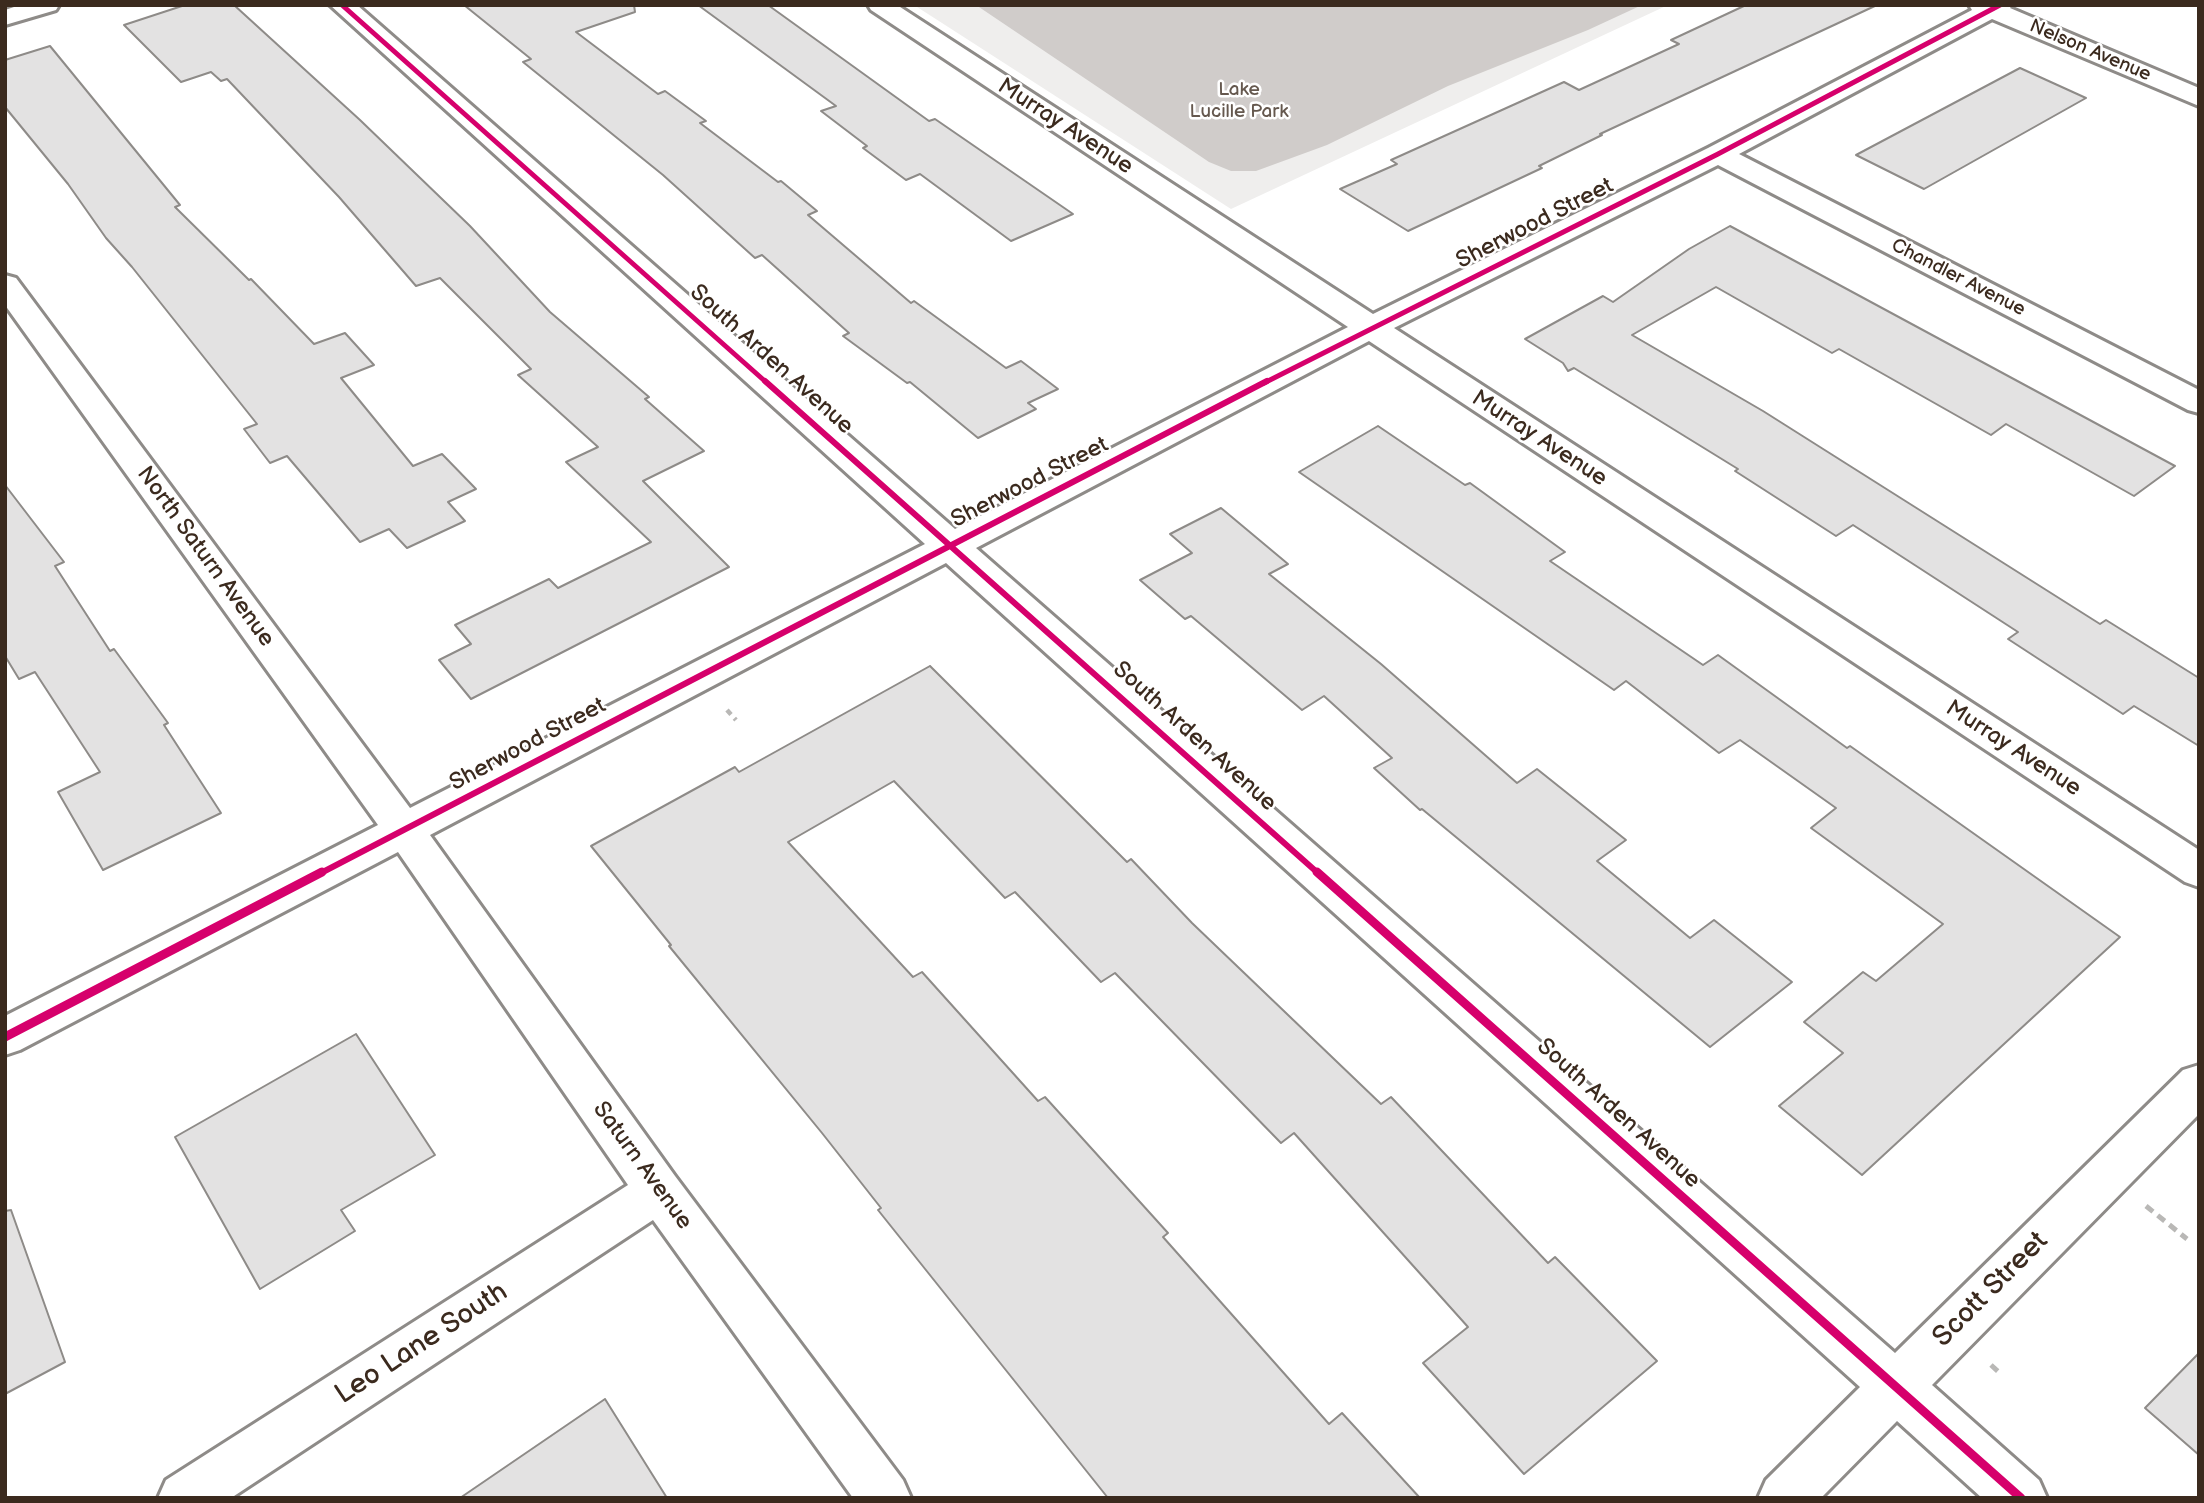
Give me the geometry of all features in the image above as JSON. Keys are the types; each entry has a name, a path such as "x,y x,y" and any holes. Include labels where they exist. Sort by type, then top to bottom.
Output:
{"street":[{"path":"5,18 47,5"},
{"name":"South Arden Avenue","path":"342,5 2021,1498"},
{"name":"Murray Avenue","path":"880,5 2199,871"},
{"name":"Sherwood Street","path":"5,1037 1370,328 1718,153 1991,7"},
{"name":"Nelson Avenue","path":"1991,7 2199,97"},
{"name":"Chandler Avenue","path":"1718,153 2199,402"},
{"name":"North Saturn Avenue","path":"5,284 405,831"},
{"name":"Saturn Avenue","path":"405,831 659,1191 885,1498"},
{"name":"Scott Street","path":"1784,1498 1894,1385 2199,1084"},
{"name":"Leo Lane South","path":"184,1498 659,1191"}],"shaded area":[{"name":"Lake Lucille Park","path":"914,5 1668,5 1231,209"},
{"name":"Lake Lucille Park","path":"976,5 1642,5 1588,30 1448,86 1327,145 1256,171 1231,171 1209,162"}],"building":[{"path":"185,5 234,5 360,120 470,226 550,312 649,397 645,399 704,451 643,481 729,567 471,699 439,660 471,644 455,625 549,579 558,588 651,542 566,462 598,447 518,375 531,369 440,278 416,286 339,197 227,79 221,81 211,72 181,82 124,25"},
{"path":"464,5 634,5 635,12 576,32 658,94 665,91 706,121 700,123 778,182 781,181 817,211 808,215 911,303 914,301 1006,368 1021,361 1058,389 1028,403 1036,409 978,438 910,382 907,383 843,336 849,333 762,255 755,258 663,175 523,62 531,59"},
{"path":"698,5 768,5 929,121 935,119 1073,214 1011,241 920,174 906,180 863,148 867,146 821,111 836,106"},
{"path":"1746,5 1877,5 1600,134 1602,135 1539,166 1542,168 1408,231 1340,189 1397,164 1391,160 1564,82 1579,90 1679,44 1671,40"},
{"path":"50,46 180,205 175,207 314,344 345,333 374,365 341,378 413,466 442,454 476,489 448,502 465,521 407,548 389,529 360,542 287,456 270,463 244,429 257,424 106,238 68,184 5,107 5,60"},
{"path":"2020,68 2086,98 1924,189 1856,155"},
{"path":"1730,226 2175,466 2134,496 2006,424 1991,435 1839,349 1832,353 1716,287 1632,335 1763,411 2100,624 2106,620 2199,678 2199,746 2134,706 2123,714 2008,639 2018,632 1853,525 1836,536 1735,471 1738,469 1574,368 1568,371 1563,363 1525,339 1603,296 1613,302 1689,249"},
{"path":"1378,426 1465,485 1470,483 1565,552 1550,561 1703,665 1718,655 2120,937 1862,1175 1779,1106 1843,1053 1804,1022 1863,972 1876,981 1943,924 1811,828 1836,808 1740,740 1719,753 1626,681 1614,690 1299,472"},
{"path":"5,485 64,562 55,566 110,651 114,649 168,723 164,725 221,813 103,870 58,792 100,772 35,672 19,679 5,656"},
{"path":"1221,508 1288,564 1269,574 1381,664 1517,783 1537,769 1626,840 1597,861 1690,938 1714,920 1792,982 1710,1047 1420,810 1374,768 1392,758 1324,696 1302,710 1191,616 1185,619 1140,580 1192,553 1170,534"},
{"path":"930,666 1127,862 1131,859 1192,923 1381,1104 1391,1097 1548,1263 1555,1257 1657,1361 1524,1474 1423,1363 1468,1327 1294,1133 1281,1143 1115,973 1101,982 1015,892 1005,898 894,781 788,842 913,977 922,972 1038,1101 1045,1097 1168,1233 1163,1237 1329,1424 1342,1413 1420,1498 1108,1498 878,1210 881,1208 822,1133 591,846 735,767 739,772"},
{"path":"356,1034 435,1155 341,1210 355,1231 260,1289 175,1137"},
{"path":"11,1210 65,1362 5,1394 5,1211"},
{"path":"2199,1353 2199,1455 2145,1408"},
{"path":"605,1399 667,1498 460,1498"}],"cycle path":[{"path":"342,5 2021,1498"},
{"path":"5,1037 1370,328 1718,154 2000,5"}]}
